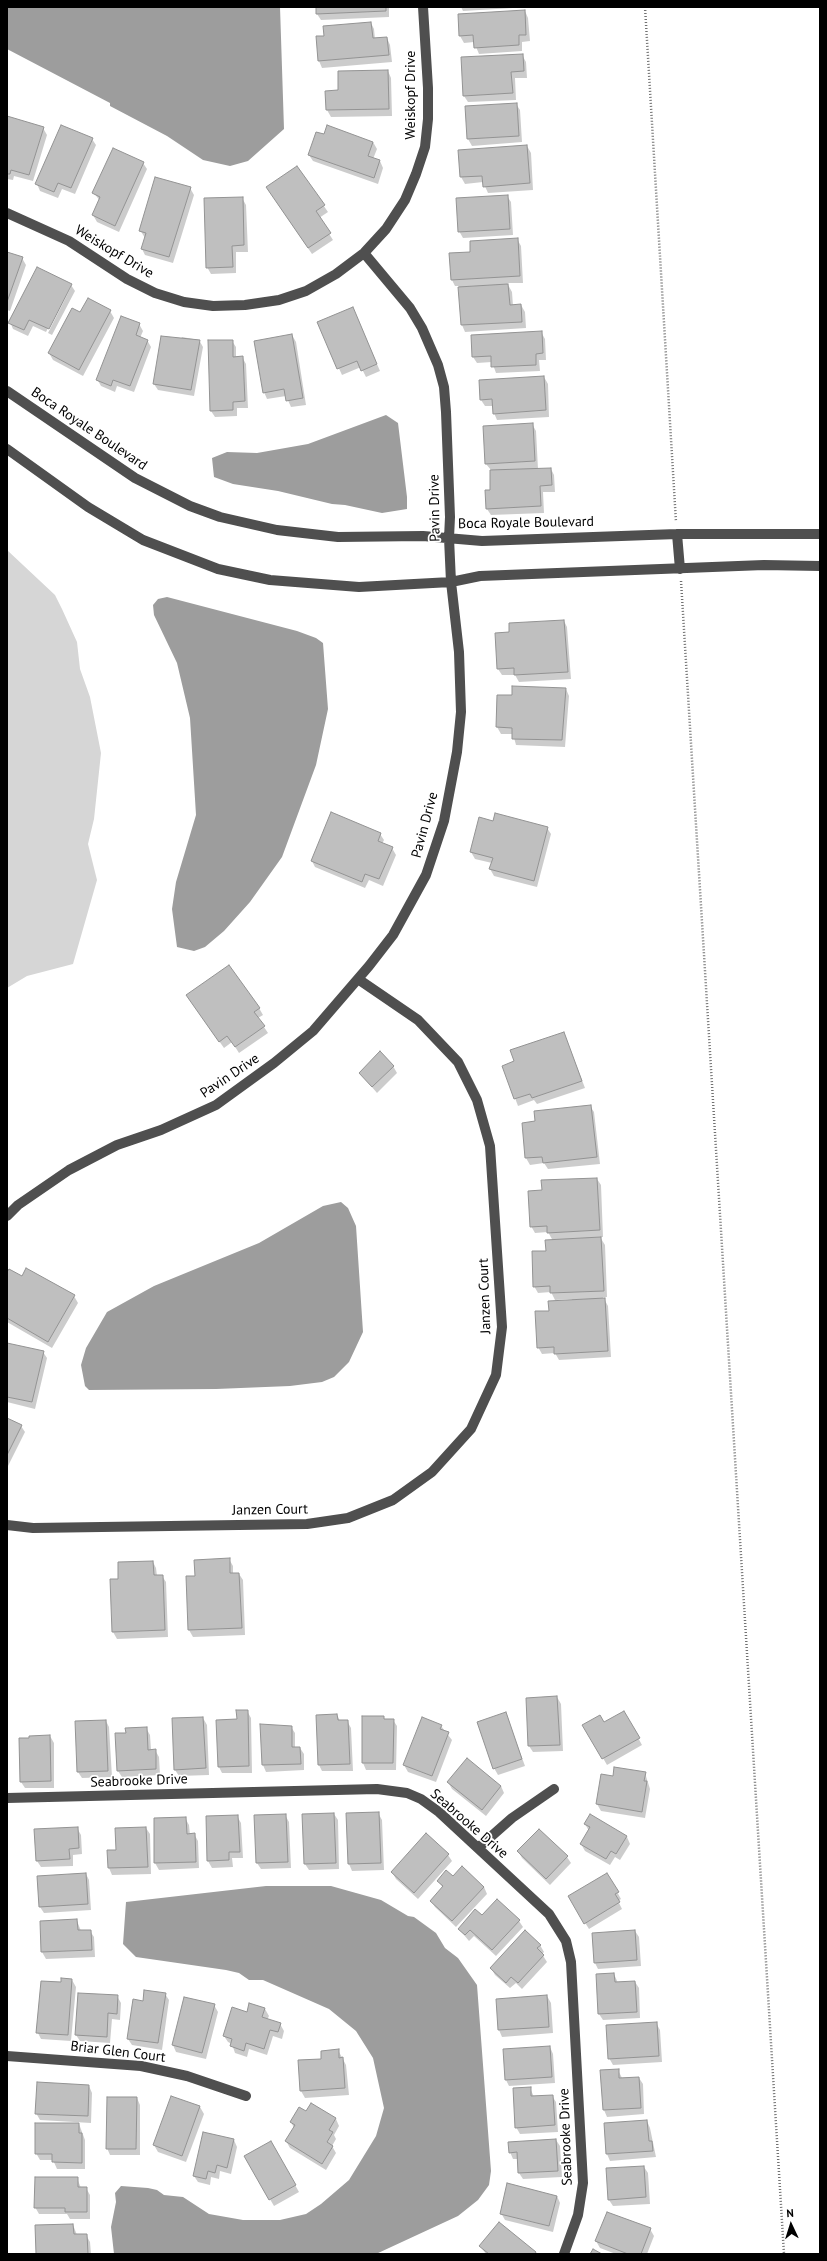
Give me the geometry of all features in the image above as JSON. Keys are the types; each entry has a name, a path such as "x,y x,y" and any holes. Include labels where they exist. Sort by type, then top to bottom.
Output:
{"street":[{"name":"Weiskopf Drive","path":"7,213 69,241 127,279 155,293 184,302 206,305 245,305 279,300 306,291 336,274 364,253 386,229 405,200 425,147 428,88 423,7"},
{"name":"Pavin Drive","path":"7,1216 18,1205 69,1170 117,1145 161,1130 216,1105 274,1063 313,1031 358,979 393,935 422,882 444,820 457,752 461,712 459,652 451,582 449,538 450,517 444,387 431,344 410,308 364,253"},
{"name":"Boca Royale Boulevard","path":"7,391 41,412 118,468 190,506 220,517 258,527 309,535 338,537 422,536 482,541 677,534 820,534"},
{"path":"7,449 109,521 143,540 218,569 270,580 317,585 374,586 451,582 480,576 764,565 820,566"},
{"path":"677,534 680,569"},
{"name":"Janzen Court","path":"7,1525 33,1528 307,1524 348,1518 393,1500 432,1472 471,1429 496,1375 502,1327 490,1146 477,1100 458,1062 418,1020 358,979"},
{"name":"Seabrooke Drive","path":"7,1798 377,1788 407,1793 426,1802 549,1914 559,1927 569,1952 583,2184 578,2215 564,2254"},
{"path":"478,1848 512,1818 554,1789"},
{"name":"Briar Glen Court","path":"7,2056 141,2066 186,2076 246,2096"}],"path":[{"path":"645,7 677,534"},
{"path":"680,569 784,2254"}],"shaded area":[{"path":"7,7 280,7 284,129 248,161 230,166 203,160 167,136 110,106 110,103 7,49"},
{"path":"386,415 398,423 407,497 407,509 382,513 345,505 332,504 278,491 233,484 214,477 212,458 227,452 257,453 308,444"},
{"path":"7,550 55,595 62,609 77,642 80,669 90,697 101,753 94,819 88,844 97,880 73,964 27,976 7,988"},
{"path":"167,597 297,631 316,638 323,643 328,709 316,765 282,857 250,902 224,931 205,947 194,951 177,947 172,909 176,882 196,815 190,718 177,663 154,615 153,605 158,599"},
{"path":"341,1202 348,1208 356,1226 363,1332 349,1362 334,1377 322,1382 290,1386 216,1389 89,1390 85,1386 81,1365 86,1348 107,1312 154,1286 259,1243 323,1206"},
{"path":"266,1886 331,1886 381,1900 408,1916 414,1917 436,1933 445,1948 458,1958 477,1985 491,2171 489,2185 478,2200 458,2216 376,2254 114,2254 111,2227 116,2202 115,2193 121,2186 148,2188 157,2190 164,2195 183,2197 209,2214 243,2220 280,2220 306,2214 321,2204 349,2180 376,2136 384,2108 373,2058 356,2031 329,2009 263,1980 249,1980 239,1973 136,1957 123,1944 126,1902"}],"building":[{"path":"316,7 386,7 386,11 316,14"},
{"path":"525,10 526,35 519,35 519,45 474,48 473,35 459,36 458,14"},
{"path":"371,22 373,38 387,37 389,55 318,61 316,36 324,36 323,26"},
{"path":"523,54 524,71 511,72 513,93 463,96 461,57"},
{"path":"388,70 389,109 326,110 325,91 338,90 338,71"},
{"path":"517,103 519,136 467,139 465,106"},
{"path":"7,116 44,127 29,175 11,170 10,174 7,174"},
{"path":"61,125 93,138 71,188 58,183 54,192 35,184"},
{"path":"327,125 373,142 368,156 380,160 374,178 308,155 316,132 324,134"},
{"path":"527,145 530,183 483,187 482,176 460,177 458,150"},
{"path":"113,148 144,162 115,226 92,215 100,197 92,193"},
{"path":"297,166 325,205 316,211 331,233 308,248 266,187"},
{"path":"155,177 191,187 169,257 141,249 146,233 139,231"},
{"path":"508,195 510,229 458,232 456,198"},
{"path":"243,197 244,245 232,246 233,267 206,268 204,198"},
{"path":"518,238 520,276 451,280 449,253 470,252 470,241"},
{"path":"7,252 23,257 7,302"},
{"path":"37,267 72,284 49,329 29,320 24,330 8,323"},
{"path":"508,284 510,305 521,304 522,322 461,325 458,287"},
{"path":"88,298 111,310 79,370 48,353 72,308 80,312"},
{"path":"353,307 377,364 361,371 357,361 337,369 317,322"},
{"path":"121,316 140,323 136,335 148,340 130,386 113,380 111,386 96,380"},
{"path":"542,331 543,353 536,354 536,365 491,367 491,356 472,357 471,335"},
{"path":"292,334 303,398 286,401 284,389 263,393 254,341"},
{"path":"161,336 200,340 191,390 153,384"},
{"path":"208,340 233,340 233,357 243,356 245,401 233,402 233,410 210,411"},
{"path":"544,376 546,410 493,414 492,399 480,400 479,380"},
{"path":"533,423 535,461 485,464 483,426"},
{"path":"551,468 552,485 540,486 541,506 486,509 485,490 490,490 490,470"},
{"path":"564,620 568,672 514,675 514,668 497,669 495,633 509,632 509,623"},
{"path":"512,686 566,688 562,740 512,739 512,728 496,727 497,695 512,695"},
{"path":"331,812 381,833 378,841 393,847 379,879 365,874 362,882 311,861"},
{"path":"495,813 548,827 534,881 489,869 493,858 470,852 479,817 493,821"},
{"path":"229,965 260,1008 254,1012 265,1026 235,1047 227,1036 219,1042 186,995"},
{"path":"564,1032 582,1081 532,1098 530,1094 514,1099 502,1066 514,1061 510,1050"},
{"path":"380,1051 394,1066 372,1087 359,1073"},
{"path":"591,1105 597,1157 543,1163 542,1157 525,1158 522,1123 535,1121 534,1111"},
{"path":"597,1178 600,1230 547,1233 547,1226 530,1227 528,1191 542,1190 541,1180"},
{"path":"601,1237 604,1291 550,1293 550,1286 533,1287 532,1251 546,1251 545,1240"},
{"path":"26,1268 75,1295 48,1342 7,1318 7,1272 9,1269 22,1276"},
{"path":"605,1298 608,1351 554,1354 554,1347 537,1348 535,1311 549,1311 548,1301"},
{"path":"7,1343 44,1351 32,1402 7,1397"},
{"path":"7,1418 22,1425 7,1455"},
{"path":"230,1558 230,1573 239,1573 242,1628 188,1630 186,1576 195,1576 194,1560"},
{"path":"153,1561 154,1575 163,1575 165,1630 112,1632 110,1579 118,1579 118,1562"},
{"path":"557,1696 560,1745 528,1746 526,1698"},
{"path":"236,1710 248,1710 249,1766 218,1767 216,1720 237,1719"},
{"path":"624,1711 640,1738 602,1759 582,1725 600,1715 604,1722"},
{"path":"506,1712 522,1759 493,1769 477,1722"},
{"path":"337,1714 338,1720 348,1720 350,1764 318,1765 316,1715"},
{"path":"362,1716 384,1716 384,1719 394,1719 393,1763 362,1763"},
{"path":"203,1717 206,1768 174,1770 172,1718"},
{"path":"422,1717 442,1725 440,1729 449,1732 432,1776 403,1765"},
{"path":"106,1720 108,1771 77,1772 75,1721"},
{"path":"260,1724 292,1726 292,1747 300,1747 301,1764 262,1765"},
{"path":"147,1727 148,1750 156,1749 156,1769 117,1771 115,1733 126,1733 125,1728"},
{"path":"50,1735 51,1781 20,1782 19,1738"},
{"path":"467,1758 501,1786 482,1810 447,1782"},
{"path":"614,1767 646,1772 644,1781 647,1781 642,1812 596,1804 601,1774 613,1776"},
{"path":"379,1812 381,1863 348,1864 346,1813"},
{"path":"334,1813 336,1863 304,1864 302,1814"},
{"path":"286,1814 288,1862 256,1863 254,1815"},
{"path":"590,1814 627,1836 616,1854 611,1851 606,1859 580,1844 590,1827 584,1824"},
{"path":"238,1815 240,1852 229,1852 229,1860 207,1861 206,1816"},
{"path":"186,1817 187,1834 195,1833 196,1862 154,1863 154,1818"},
{"path":"78,1827 79,1848 69,1849 70,1859 36,1861 34,1829"},
{"path":"146,1827 148,1867 108,1868 107,1850 116,1850 115,1828"},
{"path":"539,1829 568,1856 546,1879 517,1851"},
{"path":"426,1833 449,1854 414,1893 391,1872"},
{"path":"462,1866 484,1887 452,1921 430,1901 443,1886 437,1881 446,1870 453,1876"},
{"path":"86,1873 88,1904 39,1907 37,1876"},
{"path":"607,1873 619,1892 615,1894 620,1902 584,1924 568,1896"},
{"path":"497,1899 520,1920 492,1950 470,1930 465,1935 458,1929 475,1909 482,1915"},
{"path":"77,1919 78,1930 91,1930 92,1950 41,1952 40,1921"},
{"path":"525,1930 541,1945 537,1948 544,1955 518,1983 511,1977 506,1983 490,1968"},
{"path":"635,1930 637,1960 594,1963 592,1933"},
{"path":"614,1973 615,1982 635,1981 637,2012 598,2014 596,1974"},
{"path":"61,1978 72,1979 68,2035 36,2033 41,1981 61,1982"},
{"path":"144,1990 166,1993 158,2043 127,2039 133,1999 143,2001"},
{"path":"78,1993 118,1995 117,2014 108,2013 107,2037 75,2035"},
{"path":"547,1995 549,2027 498,2030 496,1999"},
{"path":"184,1997 215,2004 202,2053 172,2045"},
{"path":"249,2003 265,2008 262,2017 281,2023 278,2032 270,2030 264,2049 246,2043 244,2051 230,2046 232,2039 223,2036 232,2007 247,2012"},
{"path":"657,2022 659,2056 608,2059 606,2025"},
{"path":"550,2046 552,2077 505,2080 503,2049"},
{"path":"339,2049 339,2058 343,2057 345,2088 300,2091 298,2060 321,2059 321,2051"},
{"path":"619,2069 619,2078 639,2077 641,2108 603,2110 600,2070"},
{"path":"37,2082 89,2085 88,2116 35,2114"},
{"path":"531,2087 531,2096 553,2095 555,2125 515,2128 513,2088"},
{"path":"171,2096 200,2106 182,2156 153,2145"},
{"path":"107,2097 137,2097 136,2149 106,2149"},
{"path":"311,2103 336,2118 329,2130 333,2132 327,2142 333,2146 322,2164 285,2141 295,2125 290,2122 299,2107 306,2111"},
{"path":"647,2120 649,2141 652,2141 653,2151 606,2154 604,2123"},
{"path":"35,2123 79,2123 79,2133 82,2133 82,2163 52,2162 52,2154 35,2154"},
{"path":"203,2132 234,2139 227,2168 217,2165 215,2173 208,2171 206,2179 193,2176"},
{"path":"556,2139 558,2171 518,2173 517,2152 509,2153 508,2142"},
{"path":"271,2141 296,2185 269,2200 244,2156"},
{"path":"644,2166 646,2197 608,2200 606,2168"},
{"path":"35,2177 78,2177 78,2187 87,2187 87,2212 65,2212 65,2208 34,2208"},
{"path":"507,2183 557,2196 549,2226 500,2214"},
{"path":"607,2212 651,2228 641,2254 628,2254 595,2241"},
{"path":"499,2222 536,2252 535,2254 489,2254 479,2246"},
{"path":"73,2224 74,2234 87,2234 88,2254 36,2254 35,2225"},
{"path":"593,2249 602,2254 590,2254"}]}
